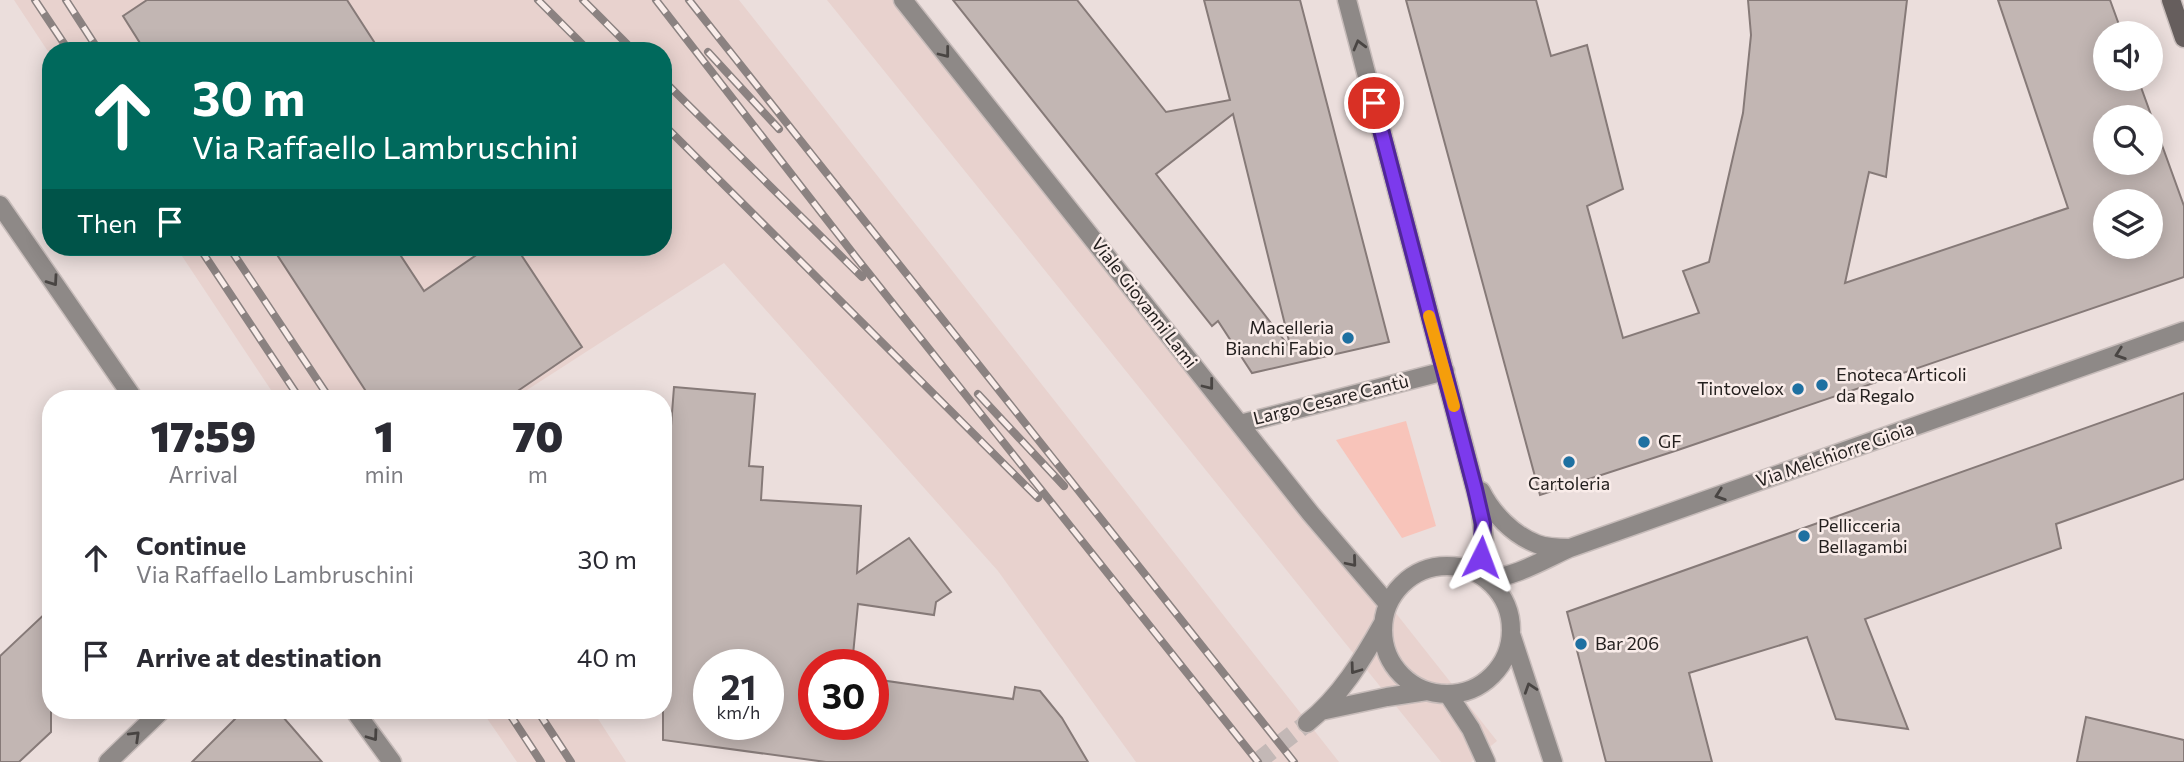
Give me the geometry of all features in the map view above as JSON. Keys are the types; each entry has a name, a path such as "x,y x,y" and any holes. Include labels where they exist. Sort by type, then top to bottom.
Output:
{"street":[{"name":"Viale Giovanni Lami","path":"903,0 1311,514 1388,604"},
{"path":"1347,0 1471,471 1483,524 1482,577"},
{"path":"2171,0 2184,38"},
{"path":"0,205 128,390"},
{"name":"Via Melchiorre Gioia","path":"1482,577 1515,573 1570,548 2184,331"},
{"name":"Largo Cesare Cantù","path":"1240,424 1445,372"},
{"path":"1471,471 1491,508 1510,528 1537,544 1570,548"},
{"path":"1511,634 1503,661 1491,677 1467,691 1448,694 1427,691 1375,699 1314,717 1362,659 1383,623 1388,604 1408,578 1427,568 1459,566 1482,577 1499,592 1507,607 1511,634 1553,762"},
{"path":"1383,623 1385,648 1396,670 1405,680 1427,691"},
{"path":"1448,694 1475,736 1486,762"},
{"path":"108,762 153,719"},
{"path":"361,719 393,762"}],"shaded area":[{"path":"14,0 739,0 1339,762 1136,762 998,571 724,263 527,390 271,390 182,256 672,256 672,42 42,42"},
{"path":"827,0 911,0 1497,741 1471,762 1441,762"},
{"path":"1406,421 1436,526 1402,538 1336,440"},
{"path":"487,719 598,719 626,762 517,762"}],"building":[{"path":"147,0 347,0 374,42 139,42 123,16"},
{"path":"953,0 1077,0 1166,112 1230,100 1204,0 1300,0 1389,342 1252,373 1218,321 1212,326","holes":["1233,114 1291,349 1156,174"]},
{"path":"1406,0 1536,0 1551,56 1587,45 1623,189 1587,206 1623,338 1699,313 1683,271 1709,262 1743,113 1751,35 1748,0 1907,0 1886,177 1869,172 1845,283 2068,208 1998,0 2110,0 2118,21 2093,21 2093,91 2142,91 2147,105 2093,105 2093,175 2163,175 2163,148 2184,206 2184,277 1540,495"},
{"path":"278,256 401,256 424,291 475,256 522,256 582,347 519,390 365,390"},
{"path":"674,387 755,394 749,466 763,467 761,500 861,506 857,573 909,538 951,592 936,602 934,615 858,604 854,649 798,649 798,740 889,740 889,681 1013,699 1015,687 1040,691 1062,718 1088,762 826,762 663,740 663,719 672,719"},
{"path":"2184,393 2184,479 2056,524 2061,548 1865,619 1908,729 1836,719 1807,637 1689,673 1712,762 1606,762 1567,612"},
{"path":"42,616 42,719 51,719 51,732 19,762 0,762 0,656"},
{"path":"2086,717 2184,740 2184,762 2077,762"},
{"path":"235,719 285,719 322,762 192,762"}],"tunnel":[{"path":"1257,762 1307,723"}],"railway":[{"path":"35,0 63,42"},
{"path":"66,0 93,42"},
{"path":"538,0 580,42"},
{"path":"583,0 625,42"},
{"path":"656,0 855,256 1258,762"},
{"path":"689,0 1294,762"},
{"path":"708,52 779,129"},
{"path":"672,89 862,277"},
{"path":"672,133 1038,498"},
{"path":"205,256 294,390"},
{"path":"235,256 324,390"},
{"path":"978,394 1064,486"},
{"path":"513,719 541,762"},
{"path":"543,719 571,762"}],"slow traffic":[{"path":"1429,316 1454,406"}],"place":[{"name":"Macelleria Bianchi Fabio","path":"1348,338"},
{"name":"Enoteca Articoli da Regalo","path":"1822,385"},
{"name":"Tintovelox","path":"1798,389"},
{"name":"GF","path":"1644,442"},
{"name":"Cartoleria","path":"1569,462"},
{"name":"Pellicceria Bellagambi","path":"1804,536"},
{"name":"Bar 206","path":"1581,644"}],"route":[{"path":"1374,103 1475,489 1483,524 1481,557"}]}
